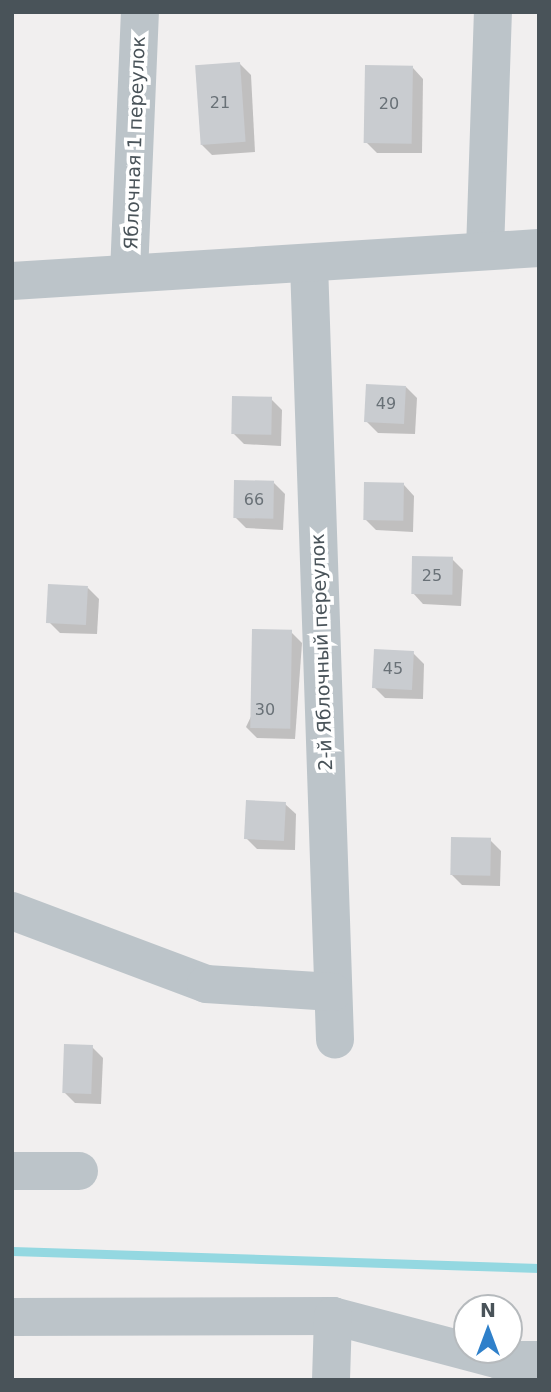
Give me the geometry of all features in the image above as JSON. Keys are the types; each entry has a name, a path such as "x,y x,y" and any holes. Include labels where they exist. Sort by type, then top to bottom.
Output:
{"street":[{"name":"Яблочная 1 переулок","path":"129,273 140,12"},
{"path":"485,251 493,12"},
{"path":"12,281 539,248"},
{"name":"2-й Яблочный переулок","path":"309,264 335,1040"},
{"path":"12,911 206,984 333,992"},
{"path":"12,1171 79,1171"},
{"path":"331,1380 333,1316"},
{"path":"12,1317 333,1316 499,1360 539,1360"}],"building":[{"path":"240,62 246,142 201,145 195,65"},
{"path":"365,65 413,66 412,144 364,143"},
{"path":"366,384 406,386 404,424 364,422"},
{"path":"232,396 272,397 271,435 231,434"},
{"path":"234,480 274,481 273,519 233,518"},
{"path":"364,482 404,483 403,521 363,520"},
{"path":"412,556 453,557 452,595 411,594"},
{"path":"48,584 88,586 86,625 46,623"},
{"path":"252,629 292,630 290,729 250,728"},
{"path":"374,649 414,651 412,690 372,688"},
{"path":"246,800 286,802 284,841 244,839"},
{"path":"451,837 491,838 490,876 450,875"},
{"path":"64,1044 93,1045 91,1094 62,1093"}],"waterway":[{"path":"12,1251 539,1268"}]}
